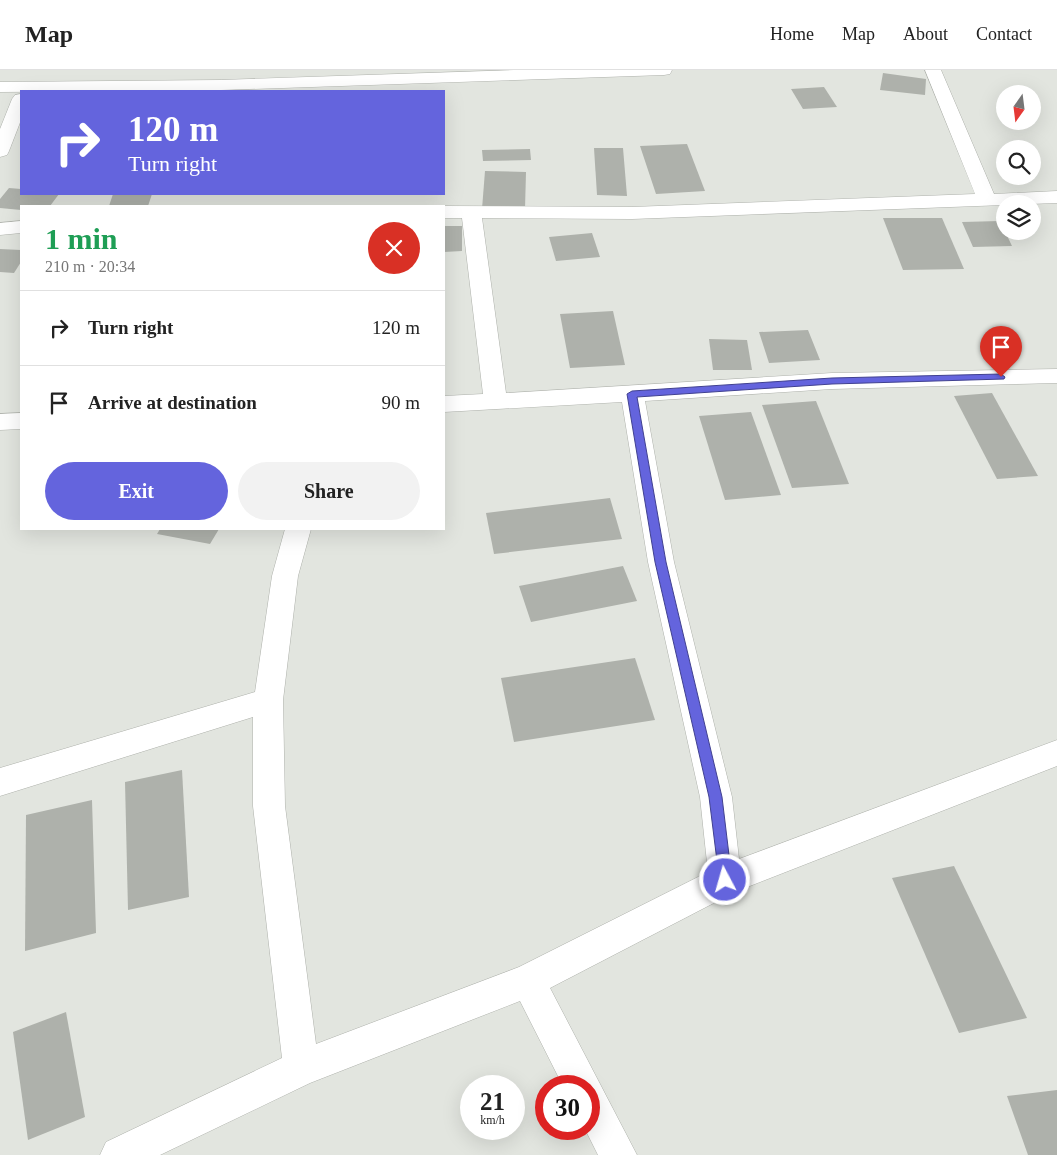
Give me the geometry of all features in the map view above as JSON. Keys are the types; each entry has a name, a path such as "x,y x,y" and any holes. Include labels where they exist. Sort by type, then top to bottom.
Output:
{"street":[{"path":"25,90 35,70"},
{"path":"80,90 664,70"},
{"path":"933,70 987,199"},
{"path":"0,87 20,91"},
{"path":"0,151 20,102"},
{"path":"445,212 632,214 1057,197"},
{"path":"471,212 495,401"},
{"path":"0,229 20,227"},
{"path":"445,404 832,381 1057,376"},
{"path":"632,394 660,562 716,797 725,880"},
{"path":"0,422 20,421"},
{"path":"298,530 284,576 268,700 269,806 301,1068"},
{"path":"0,782 268,700"},
{"path":"119,1155 301,1068 528,981 725,880 1057,753"},
{"path":"528,981 576,1075"},
{"path":"600,1120 618,1155"}],"building":[{"path":"883,73 926,79 925,95 880,90"},
{"path":"824,87 837,107 803,109 791,89"},
{"path":"687,144 705,191 656,194 640,146"},
{"path":"594,148 623,148 627,196 597,195"},
{"path":"530,149 531,160 483,161 482,150"},
{"path":"485,171 526,172 525,209 482,209"},
{"path":"9,188 20,189 20,195 58,195 51,205 20,205 20,210 0,208 0,199"},
{"path":"113,195 152,195 148,205 109,205"},
{"path":"883,218 942,218 964,269 903,270"},
{"path":"996,221 996,240 1009,240 1012,246 973,247 962,222"},
{"path":"445,226 462,226 462,251 445,252"},
{"path":"592,233 600,257 556,261 549,237"},
{"path":"0,249 20,250 20,264 14,273 0,272"},
{"path":"613,311 625,365 570,368 560,314"},
{"path":"808,330 820,360 769,363 759,332"},
{"path":"709,339 747,340 752,370 713,370"},
{"path":"992,393 1038,476 997,479 954,396"},
{"path":"816,401 849,484 792,488 762,405"},
{"path":"751,412 781,495 725,500 699,416"},
{"path":"610,498 622,539 494,554 486,513"},
{"path":"159,530 218,530 210,544 157,534"},
{"path":"623,566 637,601 531,622 519,586"},
{"path":"635,658 655,720 514,742 501,678"},
{"path":"182,770 189,897 128,910 125,782"},
{"path":"92,800 96,933 25,951 26,815"},
{"path":"954,866 1027,1018 959,1033 892,878"},
{"path":"66,1012 85,1117 28,1140 13,1032"},
{"path":"1057,1090 1057,1155 1028,1155 1007,1096"}],"route":[{"path":"725,880 716,797 660,562 632,394 832,381 1001,377"}]}
